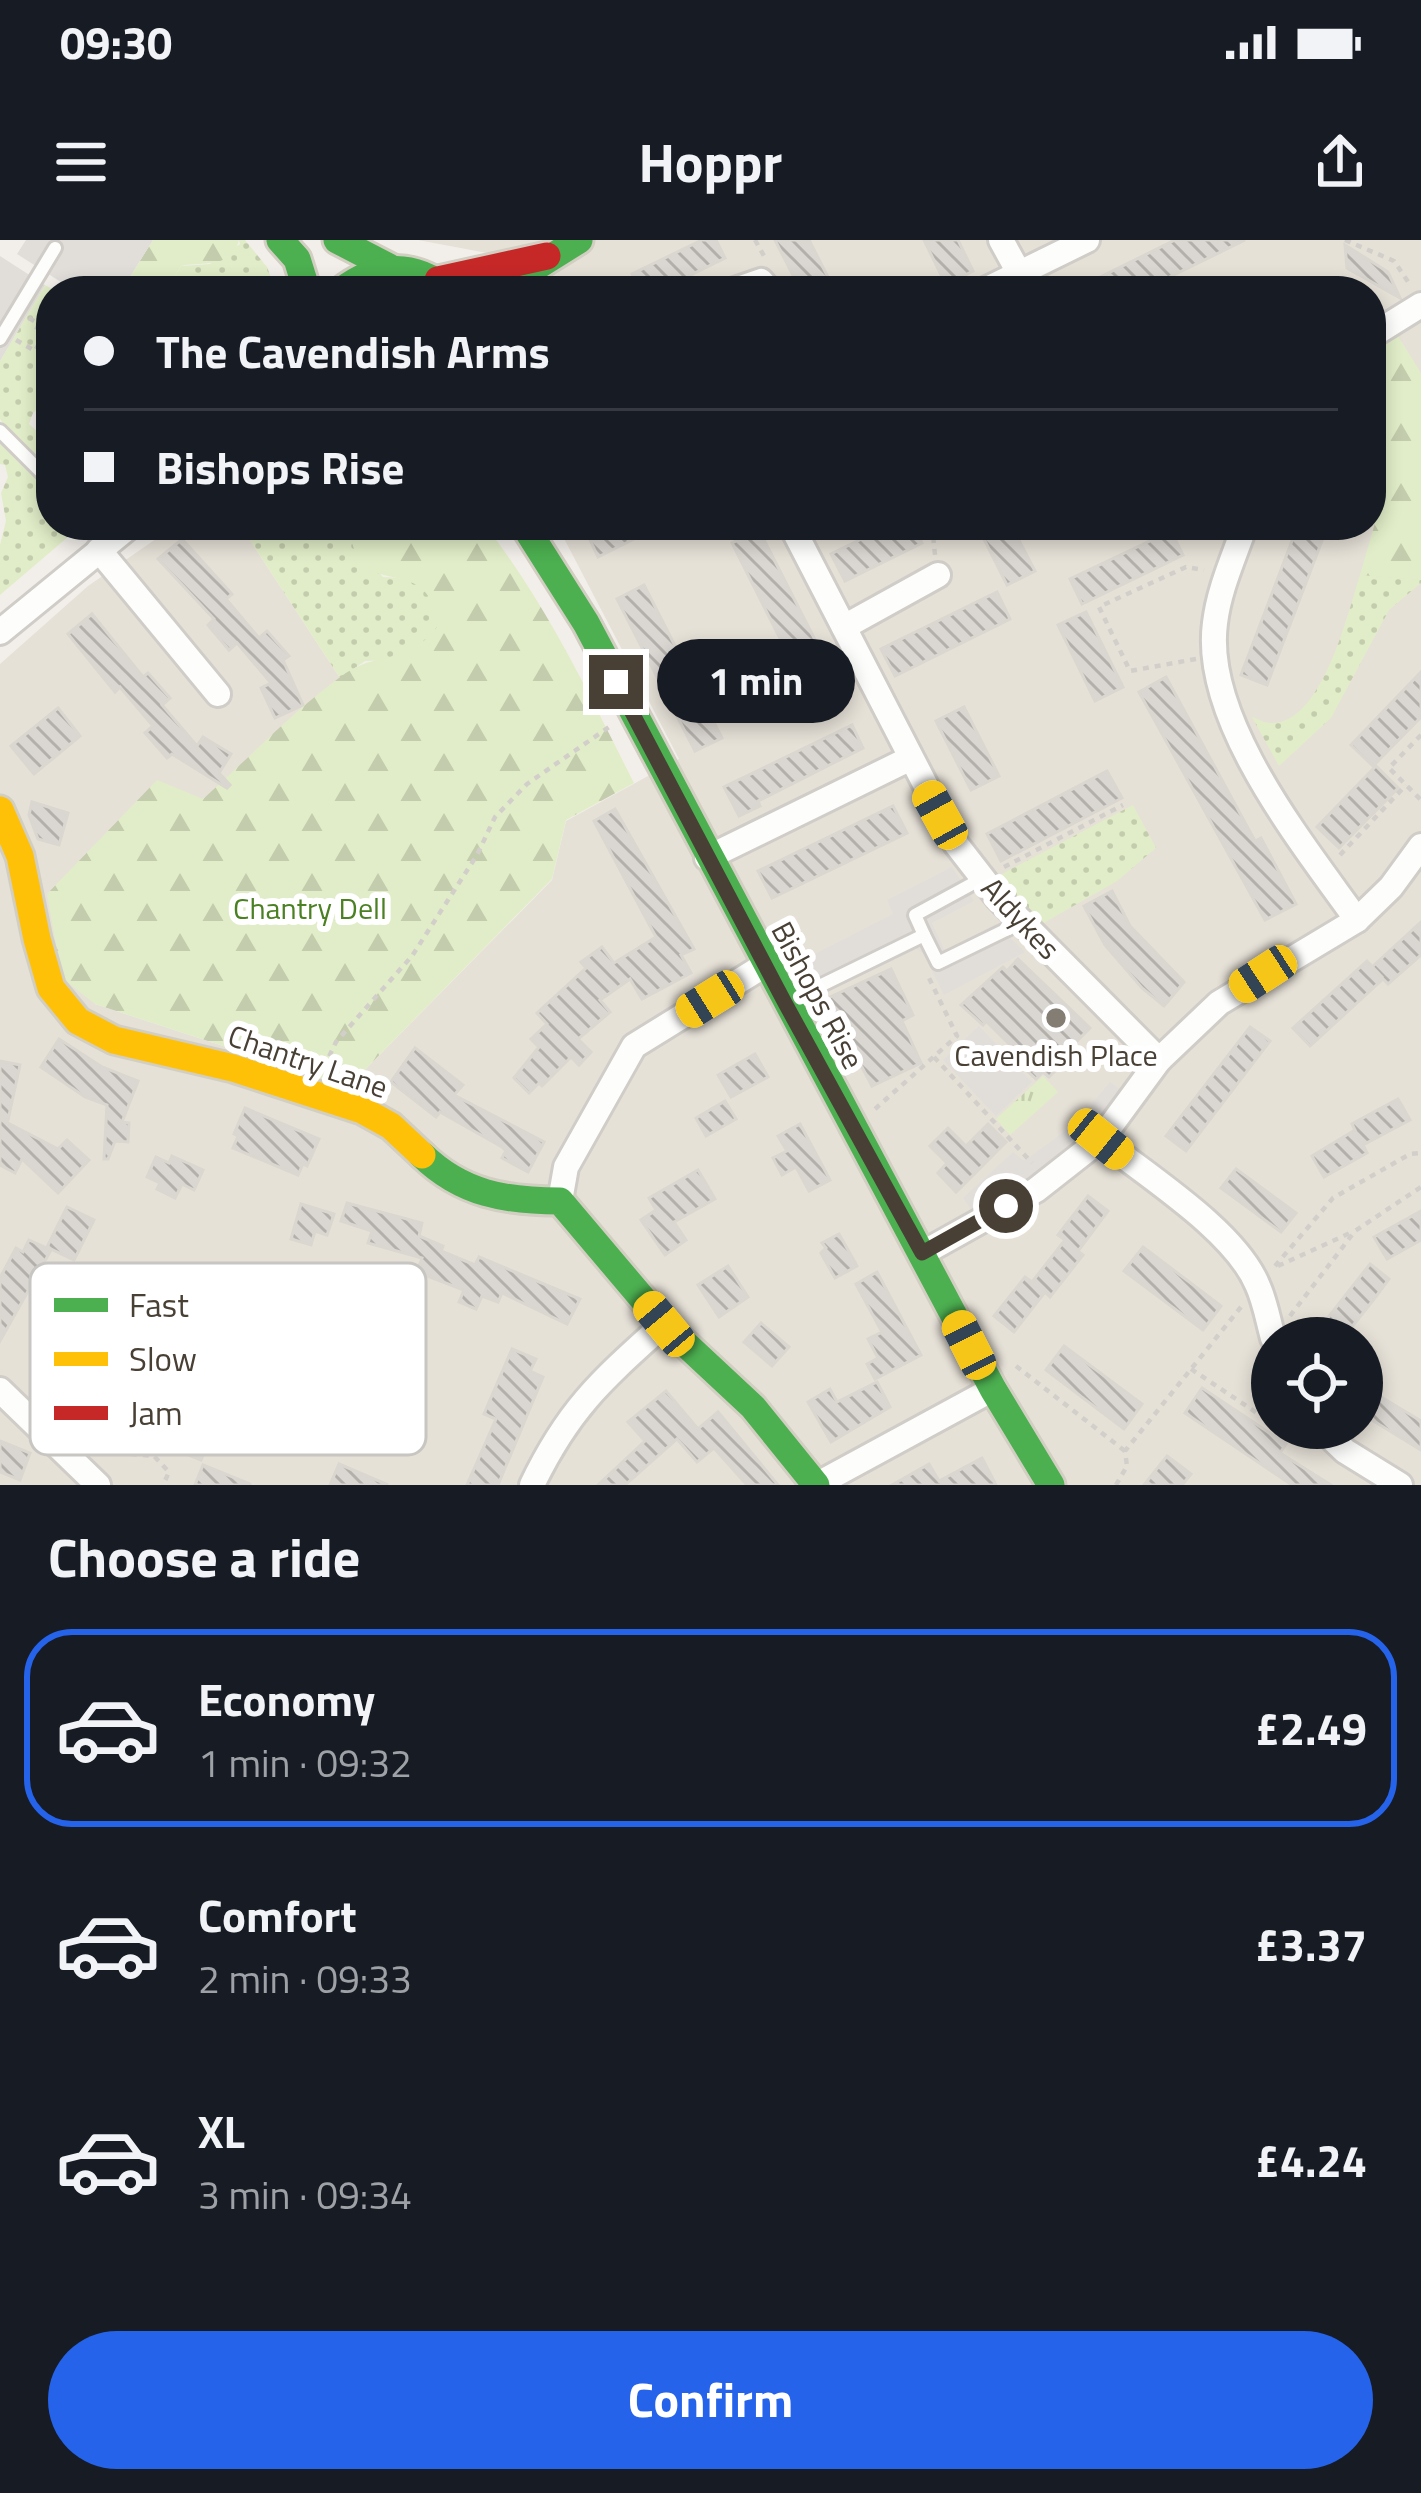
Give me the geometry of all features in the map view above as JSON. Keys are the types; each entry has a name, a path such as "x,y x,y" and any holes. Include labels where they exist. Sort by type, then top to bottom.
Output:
{"street":[{"path":"280,240 297,259 302,276"},
{"path":"337,240 389,267"},
{"path":"455,276 464,269 499,268 547,256 579,240"},
{"path":"1001,240 1022,276"},
{"path":"1034,276 1087,240"},
{"path":"523,276 547,256"},
{"path":"360,276 389,267 415,269 427,276"},
{"path":"1386,326 1421,303"},
{"path":"0,632 105,540"},
{"path":"114,540 218,694"},
{"name":"Bishops Rise","path":"536,540 586,623 992,1389 1051,1485"},
{"name":"Aldykes","path":"798,540 956,844 1022,922 1159,1060"},
{"path":"1240,540 1214,627 1224,706 1242,746 1357,920"},
{"path":"844,627 938,574"},
{"path":"707,858 909,758"},
{"name":"Chantry Lane","path":"0,810 20,857 50,987 64,1009 90,1029 123,1044 215,1063 383,1117 437,1171 507,1202 560,1201"},
{"path":"922,1253 1048,1181 1101,1139 1159,1060 1219,1003 1357,920 1421,846"},
{"path":"765,965 634,1046 566,1167 560,1201 664,1324 753,1407 816,1485 992,1389"},
{"path":"1101,1139 1224,1237 1245,1262 1274,1317"},
{"path":"532,1485 552,1443 587,1393 664,1324"},
{"path":"0,1390 30,1419"},
{"path":"1343,1449 1400,1485"},
{"path":"68,1455 98,1485"}],"lane":[{"path":"37,276 55,248"},
{"path":"2,336 36,278"},
{"path":"0,431 36,467"},
{"path":"983,878 915,915 938,963 1022,922"},
{"path":"785,1003 924,935"}],"path":[{"path":"1345,240 1394,261 1421,303"},
{"path":"16,310 36,322"},
{"path":"2,336 35,351"},
{"path":"934,540 938,574"},
{"path":"1214,655 1130,671 1099,607 1186,567 1228,573"},
{"path":"318,1077 336,1042 412,956 477,855 495,817 527,784 613,725"},
{"path":"1421,734 1389,768 1421,800"},
{"path":"1323,872 1406,785"},
{"path":"983,878 1123,806"},
{"path":"874,1109 957,1036 925,968"},
{"path":"934,1057 1048,1181"},
{"path":"1421,1153 1410,1154 1333,1198 1274,1268 1355,1231 1421,1187"},
{"path":"1289,1317 1355,1231"},
{"path":"1125,1451 1258,1286"},
{"path":"1008,1360 1125,1451 1127,1466 1115,1485"},
{"path":"1191,1369 1251,1409"},
{"path":"142,1455 154,1456 169,1472 163,1485"}],"shaded area":[{"path":"26,240 153,240 130,276 51,276 17,254"},
{"path":"418,240 1421,240 1421,1485 0,1485 0,664 88,586 154,540 250,540 340,678 203,799 95,1004 348,1087 552,880 566,821 679,759 565,540 1386,540 1386,276 501,276 487,253"},
{"path":"0,256 36,279 36,300 0,361"},
{"path":"952,867 974,901 932,923 945,951 996,924 1025,952 944,995 924,954 916,949 824,993 807,958 893,914 887,900"},
{"path":"979,1026 1032,1082 996,1116 943,1060"},
{"path":"1110,1082 1124,1092 1072,1150 1037,1178 974,1214 963,1198 1013,1152 1024,1161 1076,1123"}],"green space":[{"path":"153,240 239,240 223,260 181,266 175,276 130,276"},
{"path":"239,240 245,240 270,276 175,276 181,266 210,264 240,244"},
{"path":"36,300 36,410 29,424 36,430 36,461 0,419 0,361"},
{"path":"1396,333 1421,373 1421,580 1360,575 1370,540 1386,540 1386,340"},
{"path":"0,439 36,474 36,540 64,540 0,595 0,545 6,521 1,493 8,477 5,465 0,464"},
{"path":"250,540 351,540 383,577 415,583 428,595 439,626 422,646 392,660 365,661 340,678"},
{"name":"Chantry Dell","path":"351,540 496,540 548,618 634,783 566,820 552,879 348,1087 95,1004 62,978 47,894 157,780 203,799 343,675 414,648 438,626 434,608 420,587 360,567"},
{"path":"1360,575 1421,583 1389,610 1331,718 1279,766 1252,717 1270,723 1288,719 1304,706 1330,664"},
{"path":"1133,805 1156,848 1117,881 1042,924 996,877"},
{"path":"1043,1076 1058,1092 1010,1135 996,1119"}],"building":[{"path":"702,240 716,240 725,258 688,276 632,274"},
{"path":"775,240 809,240 827,276 793,276"},
{"path":"924,240 958,240 973,271 942,276"},
{"path":"1175,240 1245,240 1172,276 1102,276"},
{"path":"1345,245 1388,272 1400,298 1386,290 1386,276 1361,276 1347,268"},
{"path":"183,540 232,594 226,599 259,638 267,631 289,656 283,660 303,705 275,718 261,688 271,683 237,643 229,650 208,625 214,619 158,559"},
{"path":"590,540 632,540 598,557"},
{"path":"764,540 837,683 809,696 732,543"},
{"path":"859,540 922,543 845,581 831,554"},
{"path":"984,540 1019,540 1035,571 1007,585"},
{"path":"1152,540 1176,540 1183,555 1082,604 1070,579"},
{"path":"1292,540 1322,540 1267,685 1241,675"},
{"path":"644,585 722,738 695,751 617,599"},
{"path":"997,592 1010,619 895,676 881,649"},
{"path":"1086,612 1123,687 1095,701 1058,625"},
{"path":"92,614 143,677 148,673 170,698 162,705 197,746 203,737 231,754 219,773 230,785 227,788 172,754 167,758 145,733 153,726 120,687 115,692 68,634"},
{"path":"1421,672 1421,717 1373,766 1351,745"},
{"path":"1166,677 1255,841 1261,838 1296,904 1265,920 1139,692"},
{"path":"964,707 999,776 971,790 936,721"},
{"path":"58,708 80,736 34,774 11,746"},
{"path":"852,725 863,748 758,801 760,806 739,816 724,787"},
{"path":"1376,766 1398,788 1339,848 1317,827"},
{"path":"1107,771 1122,798 1001,861 987,834"},
{"path":"32,802 68,813 59,845 38,839 29,815"},
{"path":"893,806 907,833 772,898 758,871"},
{"path":"615,809 694,949 681,955 691,973 642,999 630,979 600,1000 610,1012 578,1039 591,1052 579,1065 571,1057 529,1093 514,1078 539,1047 531,1039 547,1024 537,1013 586,968 581,962 602,947 614,963 656,937 594,821"},
{"path":"1112,891 1130,926 1184,982 1164,1006 1105,945 1084,906"},
{"path":"1421,922 1421,955 1388,984 1383,979 1310,1046 1293,1028 1367,961 1372,967"},
{"name":"Cavendish Place","path":"1018,959 1090,1028 1057,1061 1061,1065 1049,1077 1043,1072 1036,1079 986,1021 983,1025 961,1005"},
{"path":"891,969 913,1015 902,1021 921,1063 872,1086 826,999"},
{"path":"1250,1027 1270,1041 1186,1151 1166,1136"},
{"path":"59,1039 102,1067 138,1081 122,1122 129,1123 128,1142 115,1141 108,1159 104,1159 107,1105 85,1097 41,1067"},
{"path":"415,1048 463,1085 454,1095 544,1142 528,1172 502,1158 506,1151 502,1147 440,1112 436,1117 391,1082"},
{"path":"755,1054 768,1077 731,1097 718,1075"},
{"path":"0,1061 20,1065 8,1120 2,1120 58,1149 67,1140 89,1160 58,1193 22,1159 15,1173 0,1165"},
{"path":"1398,1099 1410,1120 1363,1145 1367,1153 1324,1177 1312,1156 1355,1130 1352,1124"},
{"path":"725,1101 736,1119 706,1136 696,1118"},
{"path":"245,1108 319,1139 298,1175 233,1148"},
{"path":"800,1124 830,1180 809,1191 796,1167 782,1175 773,1158 787,1151 778,1136"},
{"path":"988,1124 1006,1142 956,1192 938,1173 947,1163 930,1146 948,1128 966,1146"},
{"path":"172,1156 203,1170 194,1190 182,1184 175,1198 157,1189 160,1183 147,1177 156,1157 169,1163"},
{"path":"1236,1169 1296,1213 1281,1232 1221,1188"},
{"path":"698,1170 715,1199 674,1222 686,1240 665,1255 641,1220 656,1210 649,1198"},
{"path":"1088,1196 1108,1211 1078,1251 1083,1255 1050,1297 1045,1292 1014,1332 994,1316 1025,1277 1032,1282 1065,1240 1058,1235"},
{"path":"347,1203 422,1223 419,1236 443,1246 441,1251 475,1265 479,1257 580,1299 567,1324 502,1293 498,1302 482,1296 476,1309 459,1302 464,1290 426,1275 422,1258 368,1243 372,1231 341,1221"},
{"path":"301,1204 334,1214 327,1235 315,1231 311,1245 291,1239"},
{"path":"67,1207 94,1220 74,1260 47,1247"},
{"path":"1421,1211 1421,1240 1387,1259 1374,1237"},
{"path":"839,1234 857,1266 835,1278 821,1253 826,1248 822,1243"},
{"path":"29,1240 51,1250 44,1263 30,1263 30,1287 0,1341 0,1278 16,1248 23,1252"},
{"path":"1143,1247 1221,1306 1203,1330 1124,1271"},
{"path":"1370,1264 1389,1279 1360,1317 1328,1317"},
{"path":"728,1266 748,1297 719,1317 698,1285"},
{"path":"877,1272 921,1355 875,1379 867,1364 878,1358 868,1339 882,1332 856,1284"},
{"path":"761,1323 789,1347 772,1366 744,1342"},
{"path":"1064,1346 1142,1404 1124,1429 1046,1370"},
{"path":"512,1349 536,1359 530,1371 543,1377 498,1485 467,1485 496,1419 484,1414"},
{"path":"877,1382 890,1407 831,1442 808,1402 830,1389 837,1402"},
{"path":"1202,1388 1251,1421 1251,1449 1283,1449 1280,1453 1331,1485 1292,1485 1185,1413"},
{"path":"666,1391 698,1429 718,1412 778,1485 747,1485 714,1448 697,1462 677,1439 625,1485 598,1485 645,1441 628,1422"},
{"path":"1383,1398 1421,1421 1421,1450 1383,1427"},
{"path":"0,1441 30,1453 20,1480 0,1472"},
{"path":"1167,1456 1191,1474 1182,1485 1144,1485"},
{"path":"982,1458 996,1485 892,1485 929,1464 939,1481"},
{"path":"339,1464 388,1485 330,1485"},
{"path":"203,1465 250,1484 250,1485 195,1485"}],"traffic: fast":[{"path":"280,240 297,259 302,276"},
{"path":"337,240 389,267"},
{"path":"531,270 579,240"},
{"path":"366,276 395,270 424,276"},
{"path":"533,540 586,623 993,1389 1051,1485"},
{"path":"422,1155 453,1179 486,1193 560,1201 664,1324 753,1407 816,1485"}],"traffic: slow":[{"path":"0,810 20,856 51,988 78,1021 114,1040 233,1068 362,1110 391,1126 422,1155"}],"traffic: jam":[{"path":"456,276 547,256"}],"place":[{"name":"Cavendish Place","path":"1056,1018"}],"route":[{"path":"616,682 922,1253 1006,1206"}]}
